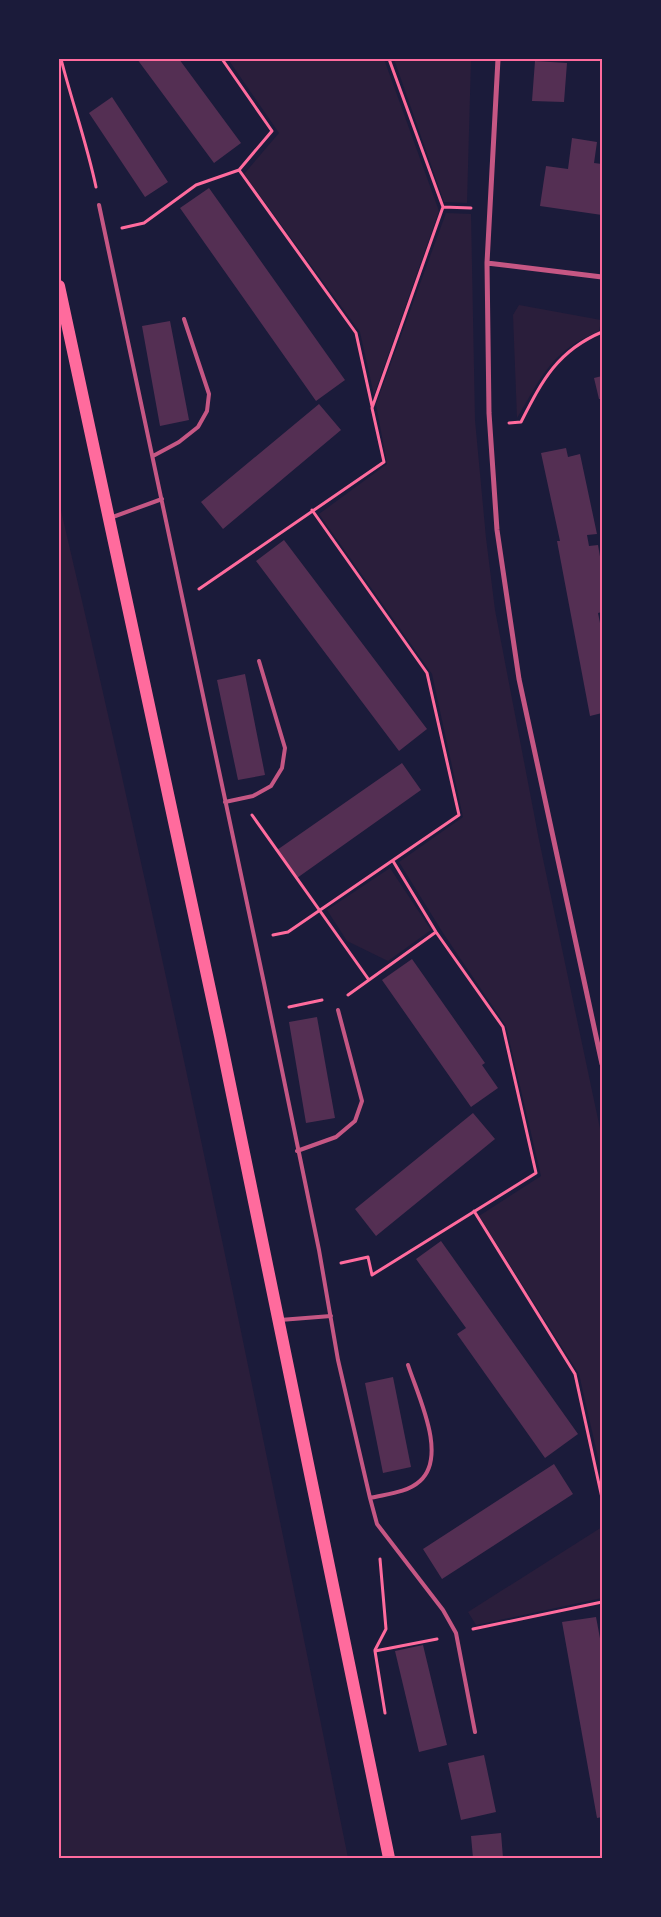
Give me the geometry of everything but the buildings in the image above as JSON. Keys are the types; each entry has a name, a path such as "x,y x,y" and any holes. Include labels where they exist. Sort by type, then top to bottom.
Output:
{"main road":[{"path":"59,286 110,518 279,1320 389,1858"}],"street":[{"path":"498,59 487,263 490,424 497,530 518,679 602,1064"},
{"path":"487,263 602,277"}],"lane":[{"path":"99,205 270,1010 322,1267 338,1360 376,1524 443,1610 455,1634 475,1732"},
{"path":"153,456 179,442 198,427 206,411 209,394 184,319"},
{"path":"110,518 162,499"},
{"path":"225,802 252,796 271,786 282,768 285,748 259,661"},
{"path":"297,1151 336,1137 355,1121 362,1101 338,1010"},
{"path":"279,1320 330,1316"},
{"path":"370,1498 402,1491 420,1482 431,1467 433,1445 408,1365"}],"path":[{"path":"61,59 71,99 88,152 99,205"},
{"path":"106,231 144,223 196,184 239,170 272,131 222,59"},
{"path":"372,408 443,207 389,59"},
{"path":"183,600 384,462 356,333 239,170"},
{"path":"443,207 489,209"},
{"path":"490,424 521,422 540,386 559,359 582,341 602,332"},
{"path":"254,938 288,932 459,815 427,673 312,510"},
{"path":"240,799 369,980"},
{"path":"322,1267 368,1257 372,1275 536,1173 503,1027 436,932 392,861"},
{"path":"348,996 436,932"},
{"path":"270,1010 328,999"},
{"path":"474,1211 575,1374 602,1498"},
{"path":"376,1524 386,1629 375,1651 386,1719"},
{"path":"375,1651 602,1602"}],"shaded area":[{"path":"228,59 384,59 439,211 374,395 360,332 244,174 279,133"},
{"path":"394,59 471,59 467,203 444,202"},
{"path":"446,213 471,214 475,420 495,610 539,840 602,1138 602,1475 579,1374 479,1216 541,1176 506,1026 443,933 399,862 463,817 432,674 319,514 387,464 376,404"},
{"path":"519,305 601,320 599,332 570,347 549,366 517,418 513,315"},
{"path":"59,502 173,1009 245,1349 348,1858 59,1858"},
{"path":"390,868 431,930 388,961 347,941 327,910"},
{"path":"602,1527 602,1598 476,1625 468,1612"}]}
